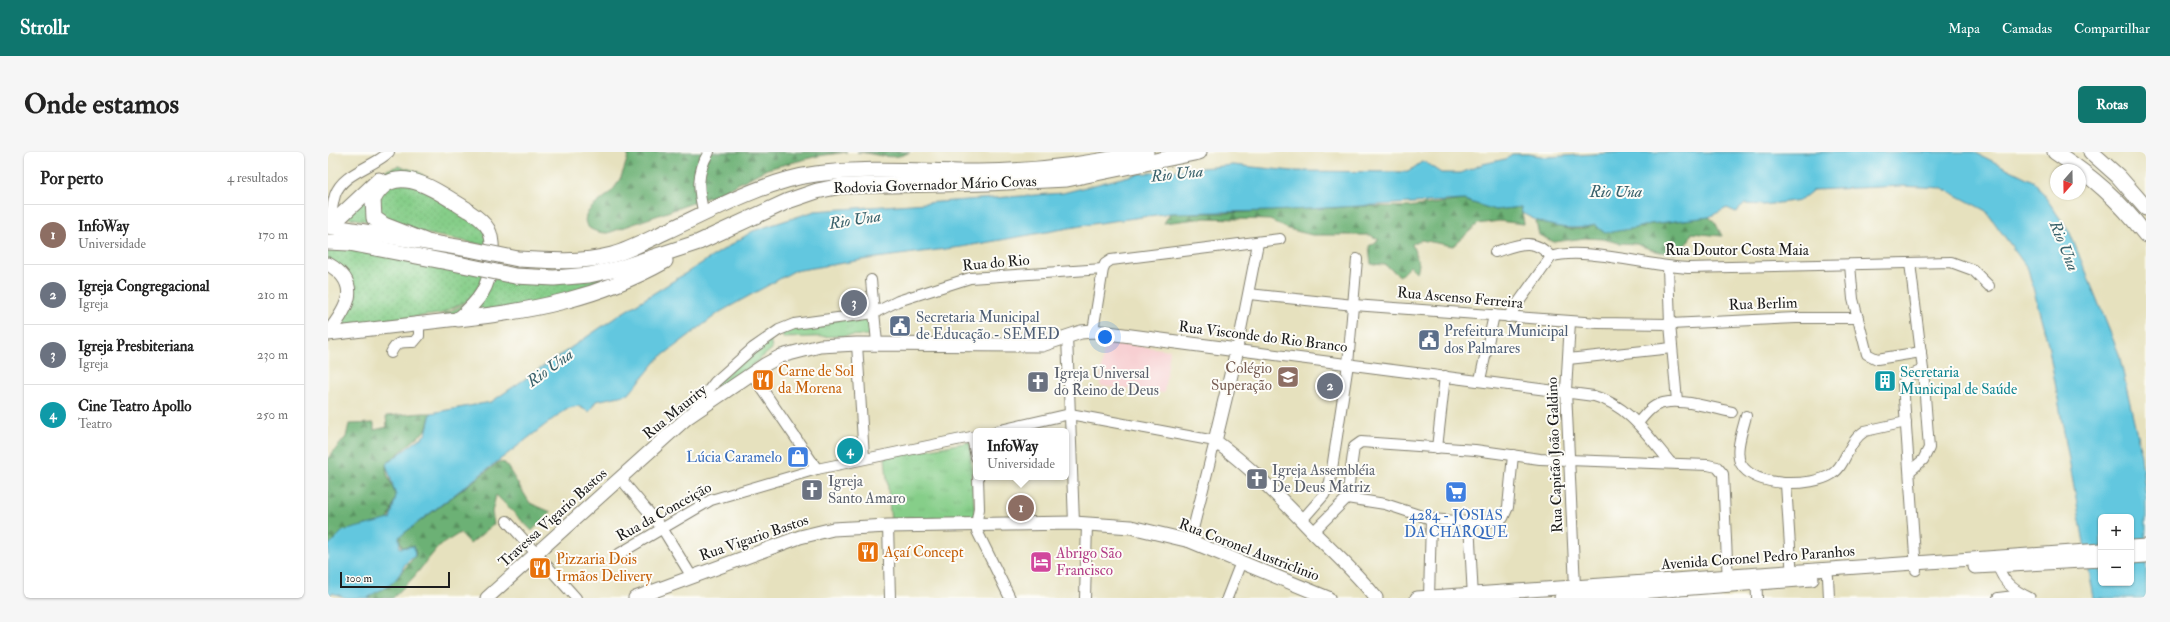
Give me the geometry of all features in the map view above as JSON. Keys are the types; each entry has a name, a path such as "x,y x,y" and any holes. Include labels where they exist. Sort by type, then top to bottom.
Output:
{"highway":[{"name":"Rodovia Governador Mário Covas","path":"329,226 425,241 518,259 560,261 612,254 639,244 748,194 815,174 853,172 980,172 1033,169 1105,161 1146,152"},
{"name":"Rodovia Governador Mário Covas","path":"328,242 348,243 515,276 554,278 589,275 617,269 699,242 788,201 817,191 841,186 988,183 1067,179 1199,152"},
{"path":"2055,152 2096,181 2117,200 2146,235"},
{"path":"2090,152 2118,176 2146,208"},
{"path":"329,226 375,183 384,176 397,172 411,172 430,179 447,191 466,209"},
{"path":"425,241 384,225 374,218 373,200 385,186 402,179 414,181 424,184 466,209"},
{"path":"458,319 552,305 580,298 631,278 699,242"}],"main road":[{"path":"328,333 458,319 481,296 487,286 490,276 493,244 489,230 480,219 466,209"},
{"path":"328,264 341,274 348,288 349,294 345,309 328,333"},
{"name":"Rua Visconde do Rio Branco","path":"877,343 1031,346 1042,345 1067,336 1093,331 1237,350"},
{"path":"752,374 766,364 796,351 820,346 877,343"},
{"path":"1237,350 1215,441 1249,469 1302,520 1364,582 1376,598"},
{"name":"Rua Maurity","path":"620,478 688,417 752,374"},
{"name":"Travessa Vigario Bastos","path":"487,598 620,478"},
{"name":"Rua Coronel Austriclinio","path":"976,524 1087,524 1131,527 1190,542 1328,598"},
{"name":"Rua Vigario Bastos","path":"635,598 692,576 814,534 833,529 976,524"},
{"path":"2134,547 2146,546"},
{"name":"Avenida Coronel Pedro Paranhos","path":"2069,558 2098,551"},
{"path":"2134,557 2146,556"},
{"name":"Avenida Coronel Pedro Paranhos","path":"1425,598 1585,592 1998,561 2069,558 2098,560"},
{"name":"Avenida Coronel Pedro Paranhos","path":"1561,598 1585,592"}],"street":[{"path":"329,226 335,194 349,177 380,161 389,152"},
{"path":"704,214 699,193 699,178 702,164 710,152"},
{"name":"Rua do Rio","path":"688,417 715,382 753,348 779,330 794,324 874,313 898,301 970,278 1103,269 1105,264 1111,260 1258,243 1280,239"},
{"path":"1237,350 1258,243"},
{"path":"1496,252 1525,243 1544,249 1551,257 1508,316"},
{"name":"Rua Doutor Costa Maia","path":"1551,257 1581,254 1668,267 1850,265 1941,262 1964,265 1981,276 1989,286"},
{"path":"1302,520 1324,495 1330,482 1348,364 1357,259"},
{"path":"1910,263 1923,370 1929,448 1923,460 1910,471"},
{"path":"1850,265 1853,299 1864,348 1870,357 1877,359 1921,352"},
{"path":"1668,267 1670,324 1677,402"},
{"path":"1093,331 1103,269"},
{"path":"871,280 877,343"},
{"name":"Rua Ascenso Ferreira","path":"1249,294 1354,305 1570,322 1670,324"},
{"path":"1480,380 1494,315"},
{"name":"Rua Berlim","path":"1670,324 1796,318 1858,318"},
{"path":"391,353 395,344 399,342 414,342 419,336 419,322"},
{"name":"Rua Capitão João Galdino","path":"1570,322 1566,391 1569,461 1585,592"},
{"path":"1067,336 1074,524"},
{"path":"857,344 864,458"},
{"path":"1568,359 1672,348"},
{"name":"Rua Visconde do Rio Branco","path":"1237,350 1566,391 1594,396 1612,402 1638,423 1670,462"},
{"path":"1916,566 1903,383 1908,376 1923,370"},
{"path":"752,374 817,469"},
{"path":"1437,448 1445,376"},
{"path":"1638,423 1655,406 1677,402 1732,412"},
{"path":"1009,428 1070,414 1215,441 1190,542"},
{"path":"1746,416 1739,452 1741,464 1746,471 1760,479 1786,484 1825,478 1834,474 1853,440 1859,434 1865,431 1906,422"},
{"name":"Rua da Conceição","path":"617,555 711,500 817,469 973,436"},
{"path":"1313,532 1347,498 1354,447 1361,442 1513,455 1540,460 1670,462 1708,465 1721,470 1723,474 1728,581"},
{"path":"1347,498 1385,504 1431,519 1469,522 1498,521 1506,513 1513,455"},
{"name":"Travessa Vigario Bastos","path":"620,478 662,528 692,576"},
{"path":"978,480 979,509 976,524 980,540 1010,598"},
{"path":"1786,484 1792,576"},
{"path":"1425,598 1431,519"},
{"path":"507,521 576,598"},
{"path":"1469,522 1473,596"},
{"path":"1084,598 1087,524"},
{"path":"888,526 890,598"},
{"path":"1998,561 2004,580 2026,597"},
{"path":"1227,598 1241,562"},
{"path":"1826,574 1829,598"},
{"path":"1756,579 1757,598"},
{"path":"1998,598 2026,597"}],"shaded area":[{"path":"1109,342 1170,350 1164,393 1100,386 1104,344"}],"green space":[{"path":"629,152 847,152 818,156 767,169 718,194 608,233 594,231 587,226 585,222 588,212 617,184 623,173"},
{"path":"857,152 910,152 903,155 890,157"},
{"path":"398,166 417,171 482,217 489,246 388,226 371,213 372,182 384,171"},
{"path":"366,196 386,225 330,214"},
{"path":"1464,200 1495,210 1521,207 1524,224 1499,221 1478,224 1453,246 1421,240 1412,244 1419,264 1417,273 1410,266 1400,276 1385,265 1371,264 1369,246 1379,240 1370,235 1312,235 1288,229 1270,220 1205,218 1164,223 1170,213 1226,213 1359,206 1408,207"},
{"path":"1709,217 1715,222 1722,236 1692,233 1688,242 1676,253 1659,252 1636,244 1619,243 1602,239 1585,238 1554,242 1539,235 1536,221 1568,229 1581,229 1595,225 1636,228 1650,224"},
{"path":"328,242 486,271 475,293 465,302 440,314 328,327 328,322 336,316 347,292 328,262"},
{"path":"673,250 574,300 443,315 465,304 487,279 555,279"},
{"path":"871,314 874,333 870,335 783,338 782,327"},
{"path":"770,337 772,349 719,392 714,385"},
{"path":"431,413 426,430 386,464 387,474 396,496 388,520 328,546 328,458 346,437 349,424 374,423 374,430 387,427 386,416"},
{"path":"970,442 975,519 891,522 885,457"},
{"path":"499,462 505,463 530,503 551,512 532,531 496,495 492,512 494,524 470,544 460,533 439,546 413,578 393,598 368,598 374,592 394,581 416,555 414,546 402,547 399,537"}],"water":[{"name":"Rio Una","path":"1624,152 1974,152 2035,182 2070,233 2119,354 2140,448 2146,497 2146,598 2094,598 2048,344 2028,269 1986,211 1943,188 1901,186 1813,190 1801,200 1764,205 1745,204 1736,212 1727,208 1709,217 1650,224 1605,233 1595,225 1567,228 1548,224 1522,213 1521,207 1495,210 1464,200 1272,211 1170,213 1092,224 961,247 868,259 794,271 720,312 658,359 629,394 596,401 589,412 578,406 566,409 399,537 400,548 414,546 415,556 407,562 392,583 368,598 347,598 332,593 328,596 328,546 343,531 390,519 396,496 386,464 426,434 431,413 491,402 619,315 753,231 815,211 1063,193 1137,174 1233,165 1292,171 1408,172 1423,161 1441,173 1461,173 1483,164 1505,159 1512,154 1529,154 1547,157"}],"place":[{"name":"Igreja Presbiteriana","path":"854,303"},
{"name":"Secretaria Municipal de Educação - SEMED","path":"900,326"},
{"name":"Prefeitura Municipal dos Palmares","path":"1429,340"},
{"name":"Colégio Superação","path":"1288,377"},
{"name":"Carne de Sol da Morena","path":"763,380"},
{"name":"Secretaria Municipal de Saúde","path":"1885,381"},
{"name":"Igreja Universal do Reino de Deus","path":"1038,382"},
{"name":"Igreja Congregacional","path":"1330,386"},
{"name":"Cine Teatro Apollo","path":"850,451"},
{"name":"Lúcia Caramelo","path":"798,457"},
{"name":"Igreja Assembléia De Deus Matriz","path":"1257,479"},
{"name":"Igreja Santo Amaro","path":"812,490"},
{"name":"4284 - JOSIAS DA CHARQUE","path":"1456,492"},
{"name":"InfoWay","path":"1021,508"},
{"name":"Açaí Concept","path":"868,552"},
{"name":"Abrigo São Francisco","path":"1041,562"},
{"name":"Pizzaria Dois Irmãos Delivery","path":"540,568"}]}
